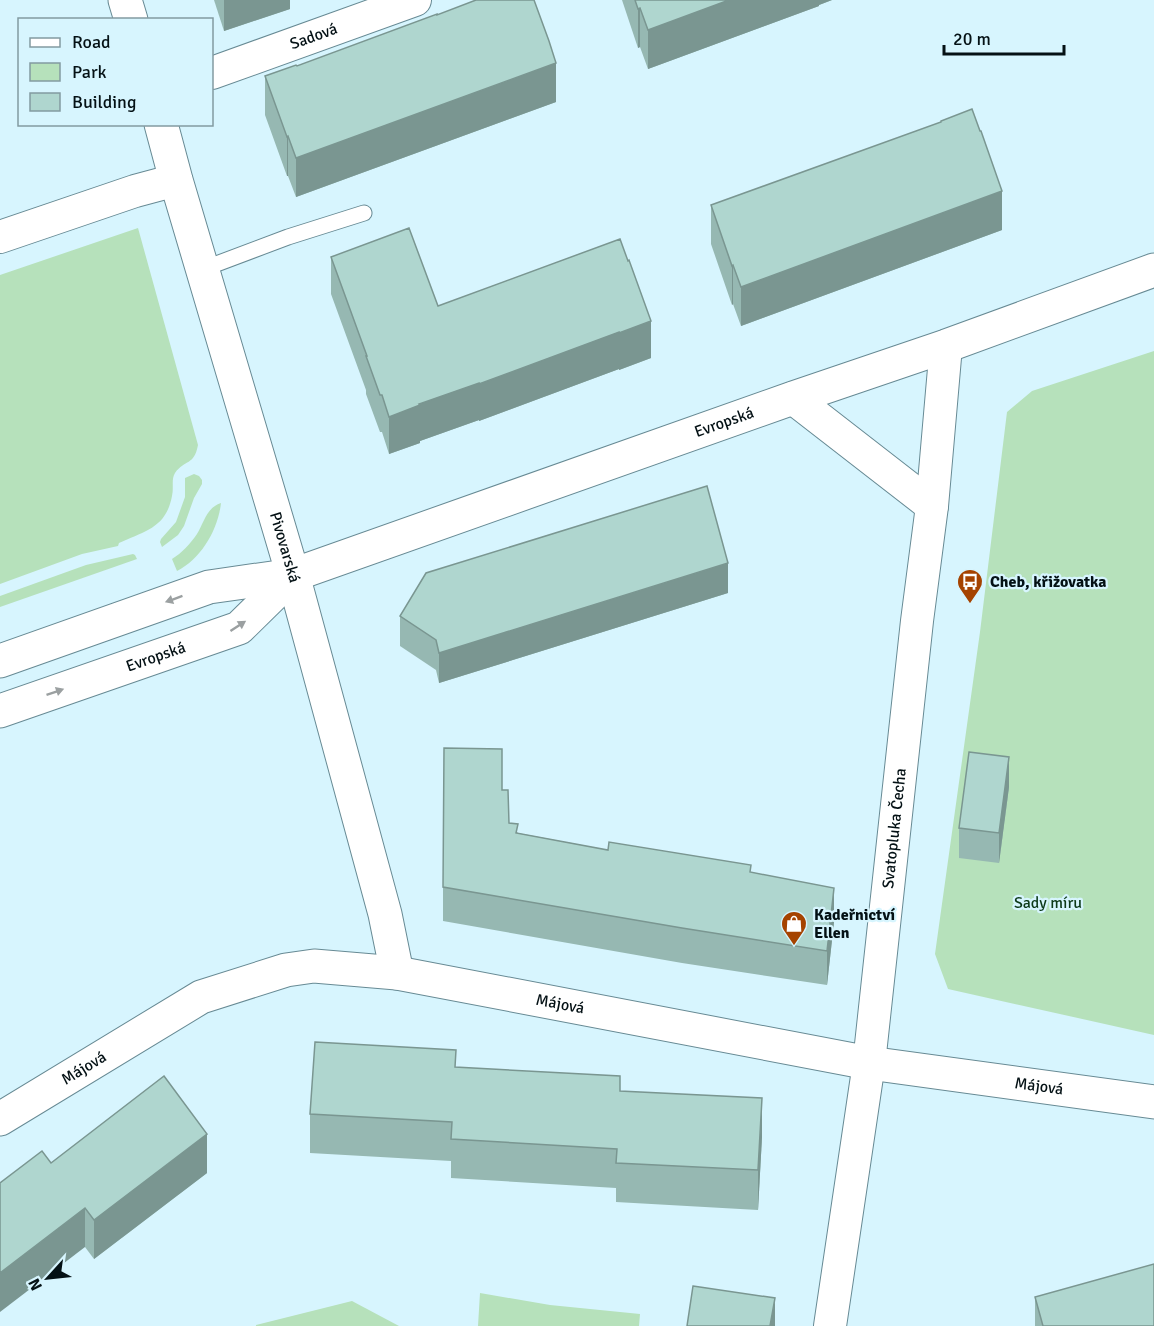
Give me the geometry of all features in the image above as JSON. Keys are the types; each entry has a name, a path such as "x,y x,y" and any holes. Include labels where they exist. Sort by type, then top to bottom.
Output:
{"street":[{"path":"125,0 130,18"},
{"name":"Sadová","path":"213,74 415,0"},
{"name":"Pivovarská","path":"162,126 293,575 385,914 397,973"},
{"path":"0,237 135,191 176,180"},
{"name":"Evropská","path":"0,661 209,587 293,575 946,346 1154,270"},
{"name":"Svatopluka Čecha","path":"830,1326 870,1063 915,633 932,506 946,346"},
{"path":"793,398 932,506"},
{"name":"Evropská","path":"0,711 239,628 293,575"},
{"name":"Májová","path":"0,1119 201,997 286,970 314,966 397,973 870,1063 1154,1102"}],"lane":[{"path":"203,269 288,237 364,213"}],"green space":[{"path":"138,228 198,445 196,452 192,459 175,473 169,507 165,515 153,527 119,543 118,546 82,554 0,584 0,275"},
{"name":"Sady míru","path":"1154,351 1154,1035 948,989 935,954 980,632 1007,412 1032,391"},
{"path":"194,474 199,476 202,484 194,498 184,526 178,535 162,547 161,539 176,522 185,497 185,478"},
{"path":"221,503 216,523 207,543 194,559 177,571 172,559 192,541 212,508"},
{"path":"133,554 137,559 0,607 0,596 86,565"},
{"path":"480,1293 550,1305 640,1314 639,1326 478,1326"},
{"path":"352,1301 399,1326 256,1326 256,1325"}],"building":[{"path":"476,0 534,0 556,63 296,158 265,76"},
{"path":"635,0 729,0 648,30"},
{"path":"972,109 1002,191 741,287 711,205"},
{"path":"409,228 438,306 620,239 651,321 419,404 389,417 331,257"},
{"path":"707,486 728,563 439,653 436,640 400,616 426,573"},
{"path":"444,748 502,749 502,790 508,790 509,823 518,824 516,833 608,850 609,842 751,865 750,872 834,888 827,951 443,887"},
{"path":"969,752 1009,757 999,833 959,828"},
{"path":"315,1042 456,1050 455,1067 620,1076 620,1091 762,1098 758,1170 616,1163 617,1149 451,1139 452,1122 310,1114"},
{"path":"164,1076 207,1134 94,1220 85,1208 0,1273 0,1183 42,1151 51,1163"},
{"path":"1154,1264 1154,1326 1043,1326 1035,1297"},
{"path":"693,1286 775,1298 770,1326 687,1326"}],"place":[{"name":"Cheb, křižovatka","path":"970,605"},
{"name":"Kadeřnictví Ellen","path":"794,947"}]}
